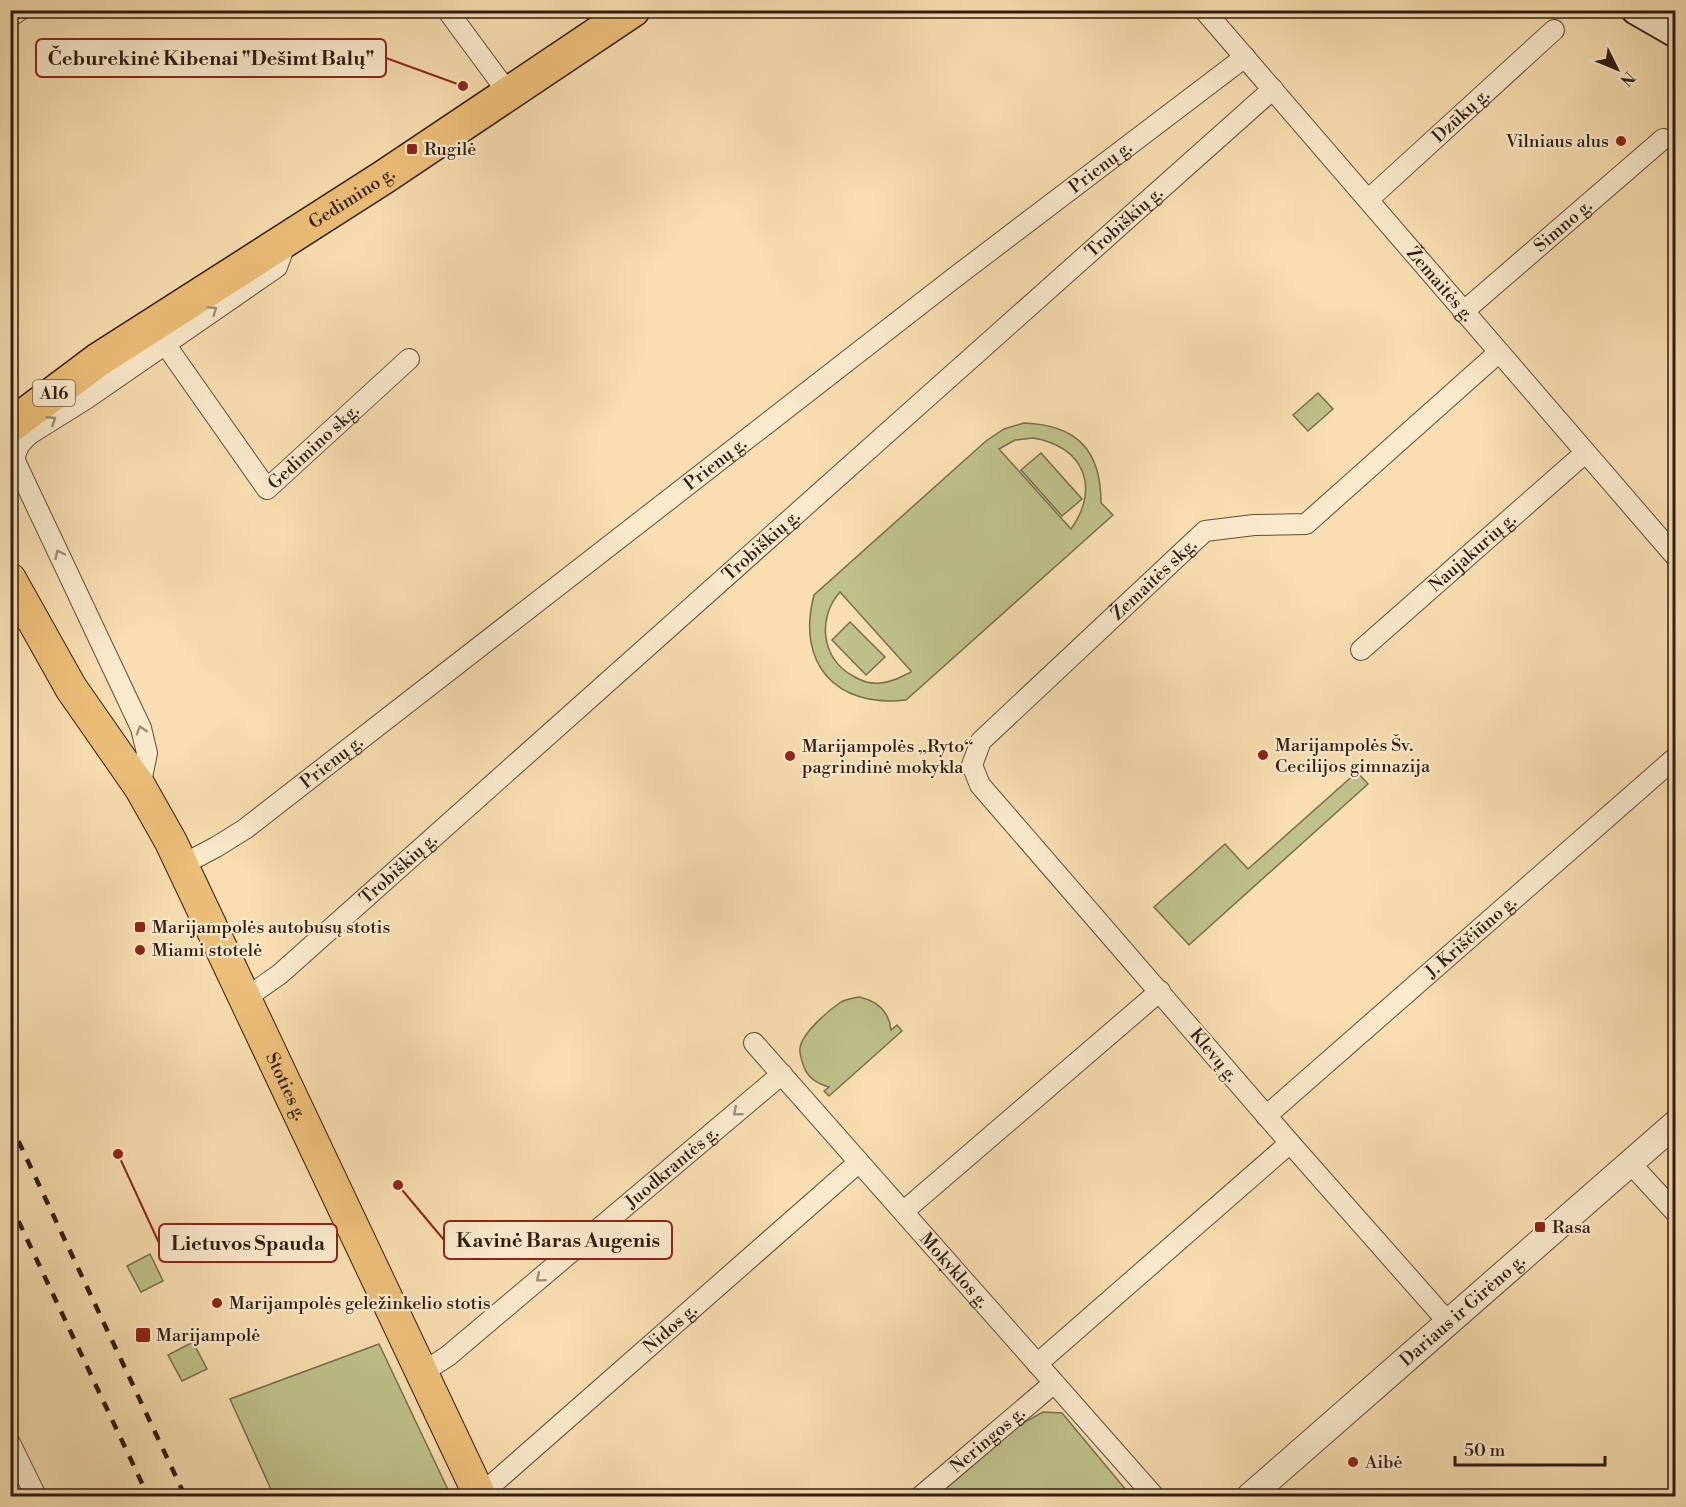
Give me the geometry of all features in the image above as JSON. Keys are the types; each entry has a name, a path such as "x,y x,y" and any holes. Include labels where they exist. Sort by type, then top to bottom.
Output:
{"highway":[{"name":"Gedimino g.","path":"10,426 98,360 287,239 633,10"},
{"name":"Gedimino g.","path":"10,405 98,360"}],"main road":[{"path":"1636,10 1676,33"},
{"name":"Stoties g.","path":"10,579 71,688 140,788 182,865 479,1496"},
{"name":"Stoties g.","path":"10,616 22,634 71,688"}],"street":[{"path":"10,17 20,10"},
{"path":"447,10 508,94"},
{"name":"Žemaitės g.","path":"1204,10 1676,557"},
{"name":"Dzūkų g.","path":"1369,199 1554,30"},
{"name":"Prienų g.","path":"182,865 245,829 954,278 1245,57"},
{"name":"Trobiškių g.","path":"246,998 280,974 1273,89"},
{"name":"Simno g.","path":"1463,312 1663,139"},
{"path":"140,788 147,753 141,728 15,461 15,454 22,441 30,434 86,399 277,267 287,239"},
{"name":"Gedimino skg.","path":"165,344 267,489 409,358"},
{"name":"Žemaitės skg.","path":"980,785 972,765 981,741 1204,531 1254,525 1306,524 1498,353"},
{"name":"Naujakurių g.","path":"1361,650 1585,453"},
{"name":"J. Kriščiūno g.","path":"1266,1116 1676,757"},
{"name":"Klevų g.","path":"980,785 1266,1116 1448,1322"},
{"path":"904,1211 1160,992"},
{"name":"Mokyklos g.","path":"754,1043 1154,1497"},
{"name":"Juodkrantės g.","path":"420,1374 448,1356 782,1074"},
{"name":"Dariaus ir Girėno g.","path":"1250,1497 1676,1123"},
{"path":"1037,1364 1290,1143"},
{"name":"Nidos g.","path":"479,1496 859,1162"},
{"path":"1630,1163 1676,1213"},
{"name":"Neringos g.","path":"921,1497 1054,1383"},
{"path":"10,1443 36,1497"}],"green space":[{"path":"1318,393 1333,409 1308,431 1293,415"},
{"path":"1024,423 1043,425 1072,435 1091,455 1100,484 1101,503 1113,515 906,700 881,701 859,697 841,688 827,676 816,660 811,641 810,619 814,595 986,441 1004,429","holes":["1033,438 1050,442 1064,450 1075,459 1082,471 1085,498 1071,529 999,449 1015,440","840,592 911,671 911,672 888,682 866,682 853,676 834,659 826,637 826,625 833,602"]},
{"path":"1041,453 1082,499 1062,516 1021,470"},
{"path":"850,622 885,657 866,675 832,640"},
{"path":"1357,772 1368,784 1189,945 1154,907 1225,844 1248,869"},
{"path":"859,997 877,1004 885,1012 891,1030 897,1025 902,1031 829,1096 824,1091 829,1087 814,1080 806,1071 800,1048 811,1029 830,1010 843,1001"},
{"path":"150,1254 163,1281 141,1292 127,1266"},
{"path":"193,1342 207,1369 182,1381 168,1355"},
{"path":"379,1344 451,1496 274,1496 230,1399"},
{"path":"1043,1412 1062,1413 1131,1496 937,1496 1021,1424"}],"railway":[{"path":"10,1123 185,1496"},
{"path":"10,1203 148,1496"}],"place":[{"name":"Čeburekinė Kibenai \"Dešimt Balų\"","path":"463,86"},
{"name":"Vilniaus alus","path":"1621,141"},
{"name":"Rugilė","path":"412,149"},
{"name":"Marijampolės Šv. Cecilijos gimnazija","path":"1263,755"},
{"name":"Marijampolės „Ryto“ pagrindinė mokykla","path":"790,756"},
{"name":"Marijampolės autobusų stotis","path":"140,927"},
{"name":"Miami stotelė","path":"140,950"},
{"name":"Lietuvos Spauda","path":"118,1154"},
{"name":"Kavinė Baras Augenis","path":"398,1185"},
{"name":"Rasa","path":"1540,1227"},
{"name":"Marijampolės geležinkelio stotis","path":"217,1303"},
{"name":"Marijampolė","path":"143,1335"},
{"name":"Aibė","path":"1353,1462"}]}
